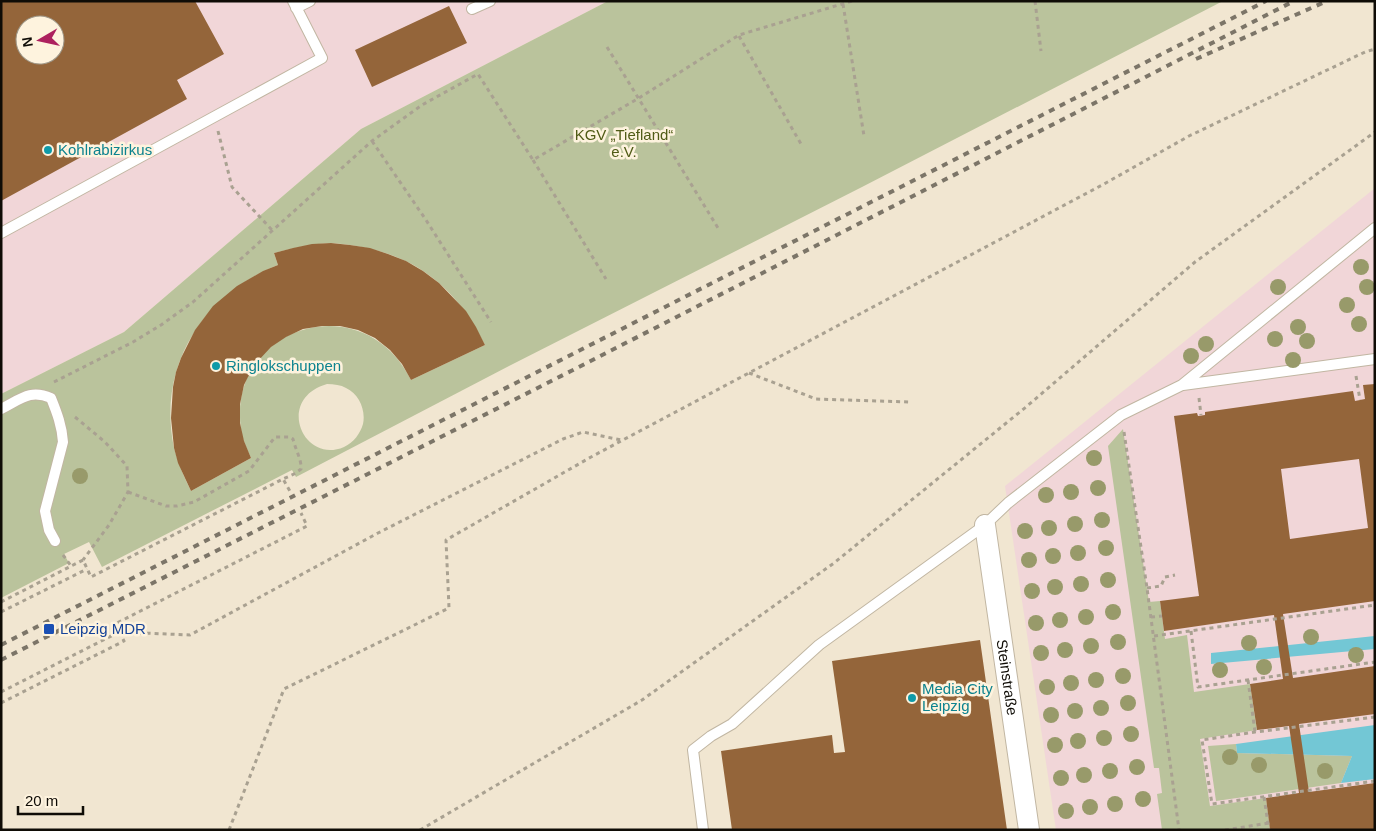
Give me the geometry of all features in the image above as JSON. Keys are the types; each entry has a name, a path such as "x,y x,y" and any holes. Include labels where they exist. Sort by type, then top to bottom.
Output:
{"street":[{"name":"Steinstraße","path":"985,525 1028,830"}],"lane":[{"path":"1,233 322,58 294,4 310,1"},
{"path":"472,9 490,1"},
{"path":"703,830 693,750 711,736 732,724 820,644 985,525 1008,503 1121,415 1182,385 1375,228"},
{"path":"1182,385 1375,359"},
{"path":"1,409 32,393 51,398 59,416 63,442 45,511 49,530 55,541"}],"path":[{"path":"533,160 640,98 739,35 852,1"},
{"path":"1035,1 1041,51"},
{"path":"843,4 864,136"},
{"path":"739,35 801,144"},
{"path":"606,46 640,98 718,228"},
{"path":"230,830 284,689 449,608 446,540 622,440 1104,184 1189,136 1375,48"},
{"path":"32,393 133,342 162,325 192,302 372,141 422,105 478,74 606,279"},
{"path":"214,116 232,187 272,230"},
{"path":"420,830 642,700 834,563 1026,407 1195,262 1375,132"},
{"path":"372,141 426,220 491,322"},
{"path":"1354,362 1360,400"},
{"path":"750,373 816,399 912,402"},
{"path":"1,602 83,560 109,524 128,492 127,466 105,442 51,398"},
{"path":"1199,399 1202,415"},
{"path":"1121,415 1154,636 1179,830"},
{"path":"1,692 120,632 190,635 378,533 563,439 583,432 622,440"},
{"path":"83,560 91,577 294,474 301,469 301,464 293,439 290,437 275,437 249,471 194,502 177,506 166,506 128,492"},
{"path":"283,479 291,493"},
{"path":"1,703 124,641 115,624 307,526 301,513"},
{"path":"1,612 87,569"},
{"path":"1147,588 1161,586 1165,577 1175,576"},
{"path":"1154,636 1375,606"},
{"path":"1151,617 1162,616"},
{"path":"1191,631 1198,687 1281,677 1375,662"},
{"path":"1248,680 1255,732"},
{"path":"1375,717 1202,740 1212,804 1375,780"},
{"path":"1264,797 1268,830"},
{"path":"1224,830 1268,824"}],"shaded area":[{"path":"1,1 608,1 361,129 124,332 1,394"},
{"path":"1375,188 1375,830 1056,830 1005,486"}],"green space":[{"name":"KGV „Tiefland“ e.V.","path":"608,1 1223,1 296,477 292,470 102,567 89,542 64,554 69,563 1,598 1,394 124,332 361,129","holes":["331,243 358,246 382,252 404,260 423,271 441,285 457,302 472,322 485,345 411,380 389,350 362,332 332,326 302,330 276,343 254,365 242,394 241,429 251,458 191,491 181,470 174,448 170,418 172,389 179,362 191,337 207,315 227,295 251,278 278,265 274,253 302,246","327,384 342,386 355,394 362,408 364,419 360,431 354,440 344,447 329,450 317,447 307,439 301,428 299,415 302,403 311,392"]},
{"path":"1123,429 1149,602 1160,601 1165,639 1187,635 1194,692 1250,684 1257,730 1200,739 1210,806 1266,798 1270,830 1162,830 1157,794 1162,793 1159,768 1154,768 1108,446"},
{"path":"1236,744 1237,753 1352,756 1341,783 1216,801 1208,746"}],"water":[{"path":"1375,636 1375,649 1211,664 1211,653"},
{"path":"1375,725 1375,779 1341,783 1352,756 1237,753 1236,744"}],"building":[{"name":"Kohlrabizirkus","path":"1,1 195,1 224,54 177,80 187,99 1,201"},
{"path":"449,6 467,43 372,87 355,50"},
{"name":"Ringlokschuppen","path":"331,243 370,248 406,261 423,271 439,283 466,311 485,345 411,380 402,364 390,350 375,338 358,330 340,326 322,326 303,329 286,337 271,347 258,361 244,385 240,404 240,423 244,441 251,458 191,491 178,463 174,448 171,418 176,372 195,330 213,306 237,286 278,265 274,253 312,244"},
{"path":"1375,384 1375,601 1283,614 1293,678 1375,666 1375,714 1299,724 1309,792 1375,783 1375,829 1270,830 1266,798 1299,793 1289,726 1257,730 1250,684 1283,679 1274,615 1164,631 1160,601 1199,596 1174,416 1197,413 1198,416 1205,415 1205,412 1353,391 1355,401 1365,399 1363,385","holes":["1359,459 1368,528 1290,539 1281,469"]},
{"name":"Media City Leipzig","path":"980,640 1007,830 732,830 721,751 832,735 834,753 845,752 832,661"}],"railway":[{"path":"1,645 1266,1"},
{"path":"1,660 1294,1"},
{"path":"1196,59 1327,1"}],"place":[{"name":"Kohlrabizirkus","path":"48,150"},
{"name":"Ringlokschuppen","path":"216,366"},
{"name":"Leipzig MDR","path":"49,629"},
{"name":"Media City Leipzig","path":"912,698"}]}
